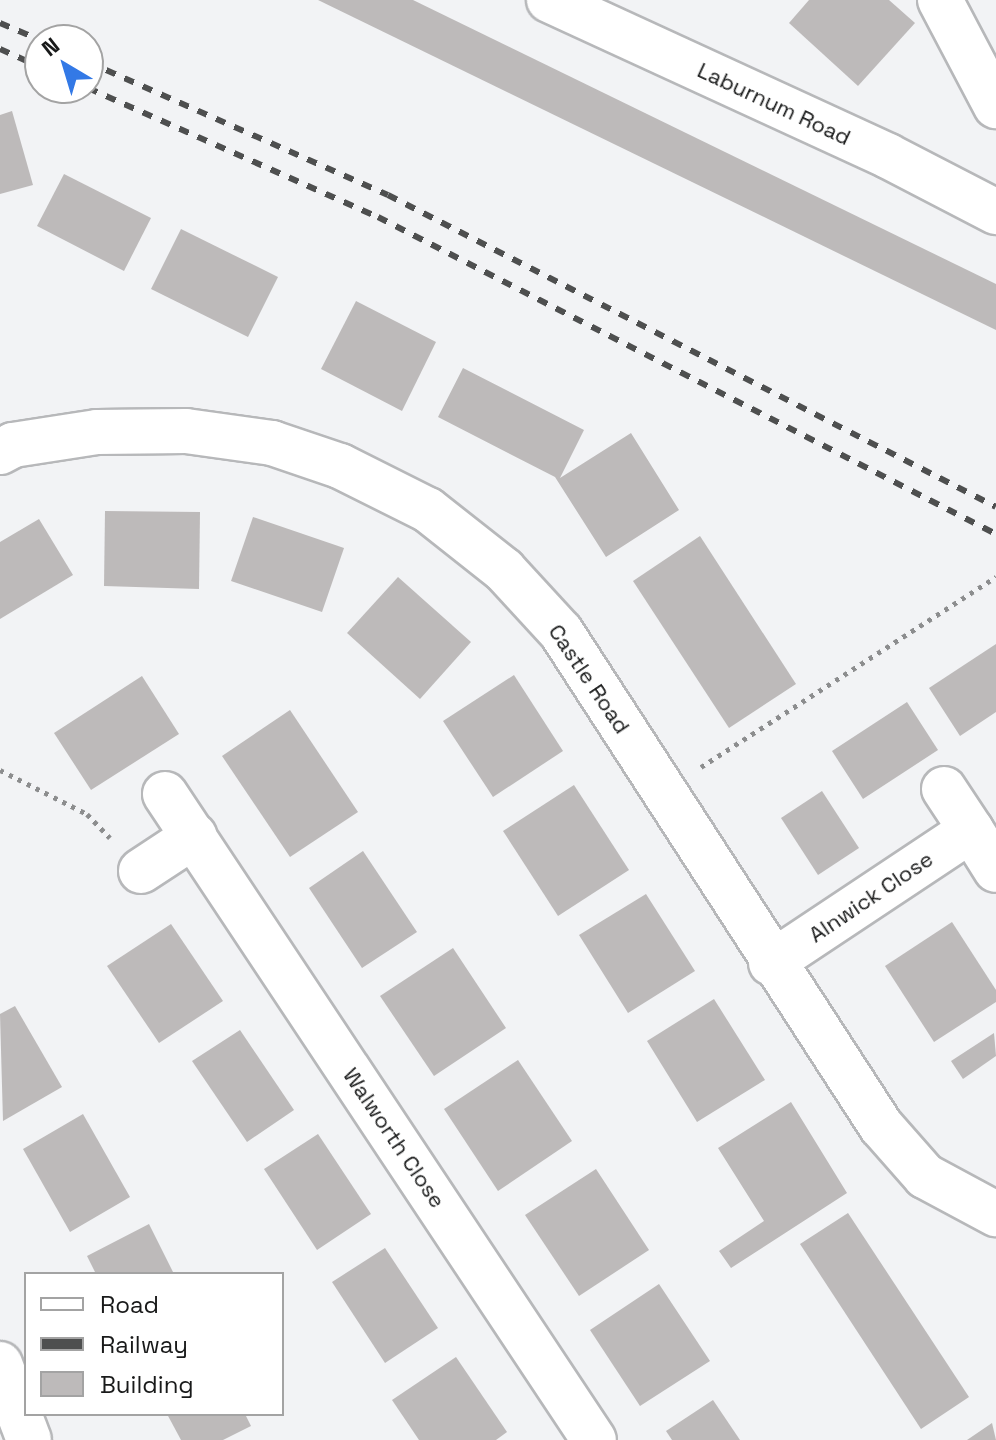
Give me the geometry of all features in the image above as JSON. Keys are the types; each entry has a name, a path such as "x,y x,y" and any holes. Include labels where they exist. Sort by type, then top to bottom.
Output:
{"street":[{"name":"Laburnum Road","path":"549,0 888,156 996,212"},
{"path":"940,0 996,106"},
{"name":"Castle Road","path":"0,452 13,445 97,432 186,431 272,443 340,466 428,510 504,570 561,632 771,963 881,1126 925,1176 996,1214"},
{"path":"944,789 996,870"},
{"name":"Walworth Close","path":"165,794 594,1440"},
{"name":"Alnwick Close","path":"771,963 971,830"},
{"path":"141,871 194,836"},
{"path":"0,1364 29,1440"}],"path":[{"path":"662,792 996,577"},
{"path":"0,770 87,814 141,871"}],"building":[{"path":"318,0 413,0 996,284 996,330"},
{"path":"809,0 889,0 915,23 858,86 789,23"},
{"path":"12,111 33,185 0,194 0,115"},
{"path":"64,174 151,218 124,271 37,226"},
{"path":"181,229 278,277 248,337 151,289"},
{"path":"356,301 436,342 402,411 321,369"},
{"path":"463,368 584,430 560,478 631,433 679,510 606,557 555,477 438,417"},
{"path":"105,511 200,512 199,589 104,586"},
{"path":"253,517 344,548 322,612 231,581"},
{"path":"39,519 73,575 0,619 0,542"},
{"path":"700,536 796,684 729,728 633,581"},
{"path":"398,577 471,642 420,699 347,633"},
{"path":"996,644 996,712 960,736 929,688"},
{"path":"514,675 563,751 493,797 443,721"},
{"path":"142,676 179,734 91,790 54,733"},
{"path":"907,702 938,750 863,799 832,751"},
{"path":"290,710 358,812 290,857 222,756"},
{"path":"574,785 629,870 558,916 503,831"},
{"path":"822,791 859,848 818,875 781,818"},
{"path":"363,851 417,932 362,968 309,888"},
{"path":"646,894 695,971 628,1013 579,935"},
{"path":"952,922 996,990 996,1002 934,1042 885,966"},
{"path":"171,924 223,1001 159,1043 107,966"},
{"path":"453,948 506,1028 434,1076 380,996"},
{"path":"714,999 765,1080 697,1122 647,1041"},
{"path":"15,1006 62,1087 3,1121 0,1014"},
{"path":"240,1030 294,1110 247,1142 192,1061"},
{"path":"994,1033 996,1056 963,1079 951,1061"},
{"path":"518,1060 572,1141 498,1191 444,1109"},
{"path":"791,1102 847,1193 731,1268 719,1251 764,1221 718,1148"},
{"path":"83,1114 130,1197 70,1232 23,1149"},
{"path":"318,1134 371,1214 317,1250 264,1169"},
{"path":"596,1169 649,1250 579,1296 525,1215"},
{"path":"848,1213 969,1397 921,1429 800,1244"},
{"path":"149,1224 173,1272 95,1272 87,1256"},
{"path":"385,1248 438,1328 385,1363 332,1282"},
{"path":"659,1284 710,1361 640,1406 590,1330"},
{"path":"456,1357 507,1432 496,1440 419,1440 392,1400"},
{"path":"713,1400 740,1440 672,1440 666,1431"},
{"path":"168,1416 246,1416 251,1426 223,1440 181,1440"},
{"path":"992,1423 996,1440 967,1440"}],"railway":[{"path":"0,23 24,33"},
{"path":"0,49 24,60"},
{"path":"104,69 388,195 996,507"},
{"path":"104,95 378,217 996,534"}]}
